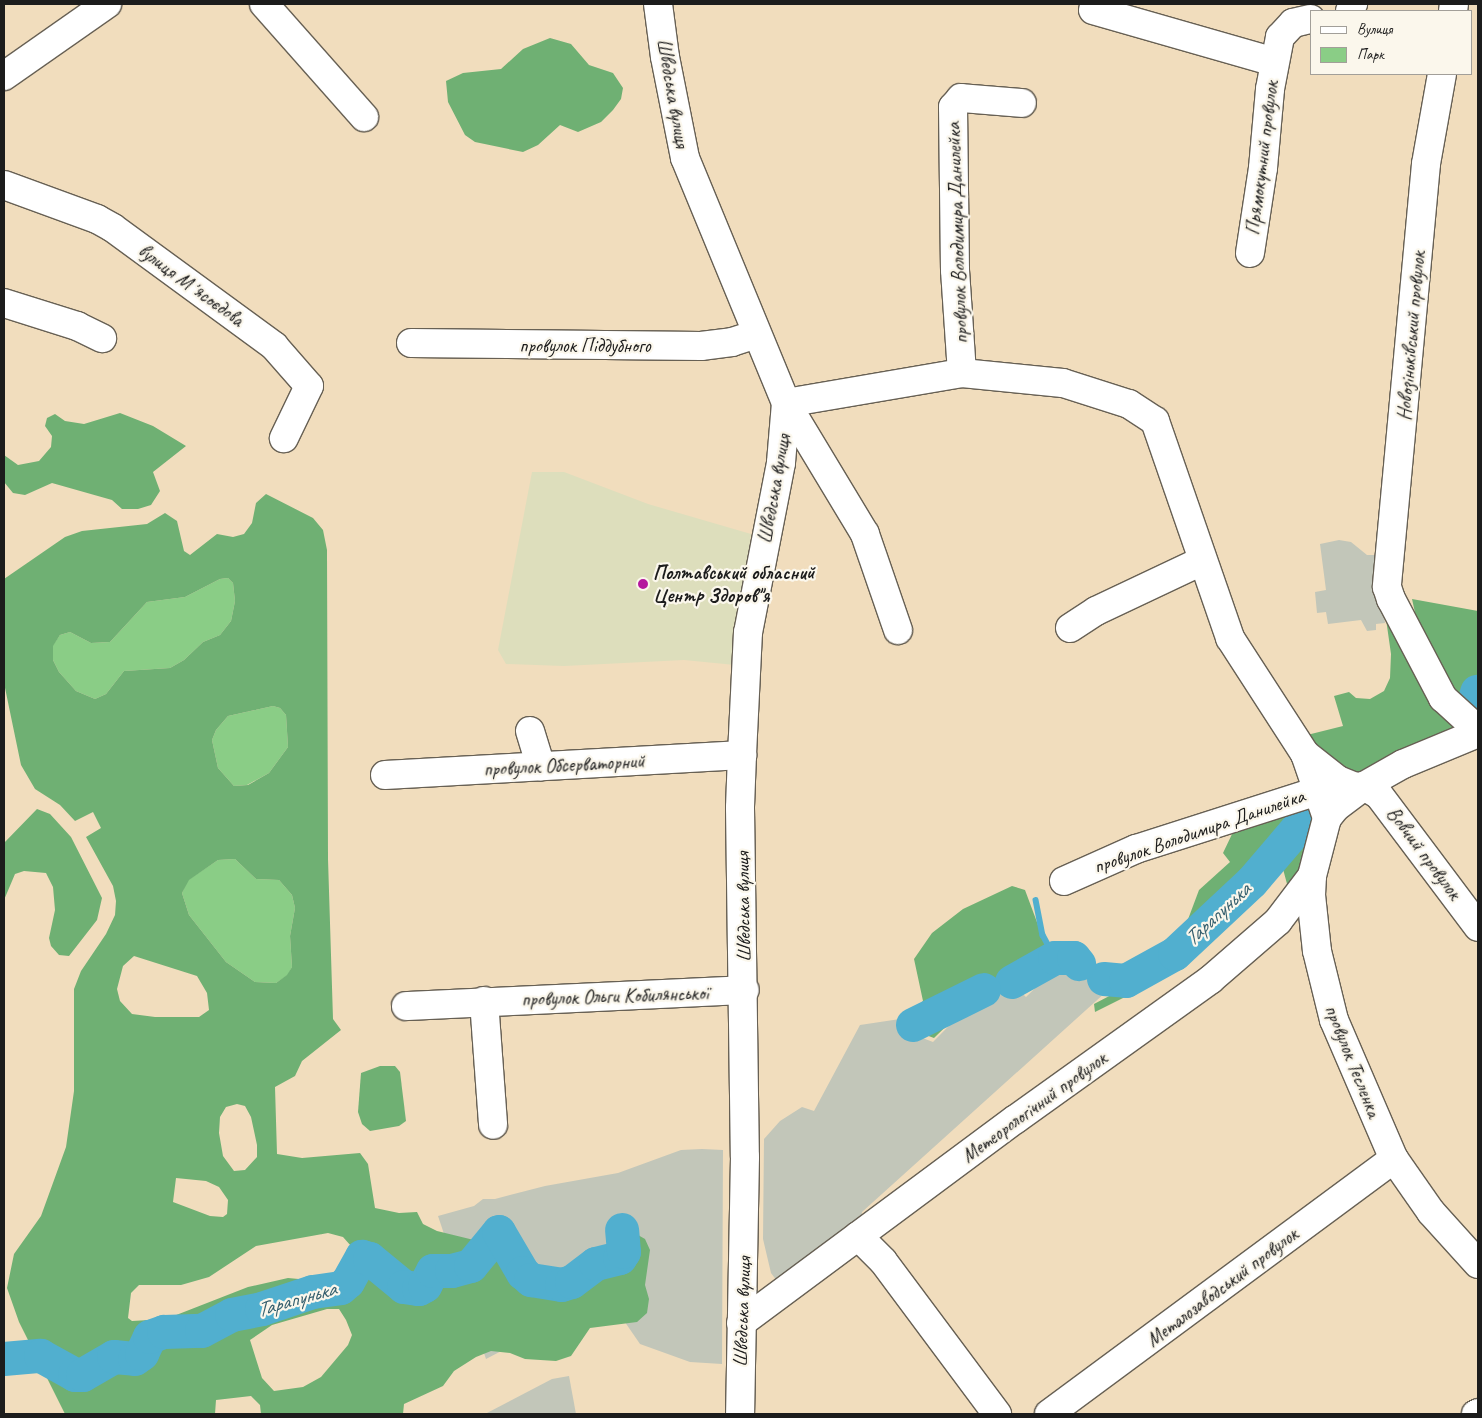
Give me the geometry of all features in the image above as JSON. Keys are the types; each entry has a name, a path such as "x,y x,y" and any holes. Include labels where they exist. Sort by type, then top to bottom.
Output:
{"street":[{"path":"4,76 106,4"},
{"path":"264,4 364,117"},
{"name":"Шведська вулиця","path":"658,4 665,57 685,158 786,403 865,534 898,630"},
{"name":"Прямокутний провулок","path":"1093,10 1274,62"},
{"name":"Прямокутний провулок","path":"1250,253 1274,62 1286,29 1293,23 1310,18"},
{"name":"Новозіньківський провулок","path":"1442,75 1426,164 1388,567 1391,600 1443,698 1478,732"},
{"name":"провулок Володимира Данилейка","path":"962,373 955,270 953,107 962,98 1022,103"},
{"name":"вулиця Мʼясоєдова","path":"4,185 97,219 113,228 274,346 309,386 284,438"},
{"path":"4,303 77,326 102,338"},
{"name":"провулок Піддубного","path":"411,343 701,346 732,342 757,334"},
{"name":"провулок Володимира Данилейка","path":"786,403 962,373 1064,382 1129,404 1149,416 1158,428 1202,561 1238,653 1305,754 1318,791 1136,849 1064,881"},
{"name":"Шведська вулиця","path":"740,1414 745,990 740,808 742,756 748,632 781,463 786,403"},
{"path":"1070,628 1096,611 1202,561"},
{"path":"530,731 541,766"},
{"path":"1327,818 1336,807 1364,786 1412,760 1478,732"},
{"path":"1305,754 1343,782 1364,786"},
{"name":"провулок Обсерваторний","path":"385,774 742,756"},
{"name":"Вовчий провулок","path":"1364,786 1379,795 1398,816 1478,927"},
{"path":"1318,791 1327,818"},
{"name":"провулок Тесленка","path":"1327,818 1312,876 1317,951 1334,1020 1394,1159 1431,1212 1478,1264"},
{"name":"Метеорологічний провулок","path":"742,1323 858,1236 1210,980 1278,921 1312,876"},
{"name":"провулок Ольги Кобилянської","path":"406,1006 745,990"},
{"path":"484,1001 493,1126"},
{"name":"Металозаводський провулок","path":"1049,1414 1394,1159"},
{"path":"858,1236 883,1261 997,1414"}],"shaded area":[{"path":"532,472 564,472 648,504 751,534 735,665 684,660 564,666 506,664 498,650"},
{"path":"1339,540 1351,542 1367,555 1377,555 1385,623 1376,624 1376,630 1367,631 1361,620 1328,624 1326,612 1317,613 1315,592 1326,590 1320,544"},
{"path":"1089,956 1107,974 1101,981 1106,992 862,1212 861,1221 825,1250 811,1254 777,1281 771,1273 763,1239 764,1139 780,1121 802,1107 814,1111 860,1025 900,1019 912,1034 933,1042 1001,973 1026,997 1066,958 1077,968"},
{"path":"681,1150 723,1150 722,1364 690,1362 640,1344 618,1312 515,1344 486,1359 438,1216 474,1206 483,1199 495,1199 545,1186 618,1173"},
{"path":"569,1376 576,1414 485,1414 552,1379"}],"green space":[{"path":"550,38 571,44 589,65 613,73 623,88 621,99 613,110 601,122 578,132 560,125 538,145 523,152 475,142 465,135 448,102 446,81 463,73 501,69 523,49"},
{"path":"120,413 153,426 186,446 153,472 160,491 151,505 138,509 122,509 112,500 52,483 25,495 13,493 4,482 4,455 18,465 39,461 51,447 52,436 45,426 47,418 55,414 65,421 84,424"},
{"path":"266,494 313,518 323,530 327,550 328,859 333,1019 341,1030 302,1061 295,1076 275,1087 277,1154 302,1158 360,1153 368,1164 375,1208 399,1213 417,1212 423,1224 437,1231 478,1241 500,1259 525,1286 551,1296 566,1297 594,1283 627,1258 631,1244 638,1235 645,1239 650,1250 645,1285 649,1299 647,1313 637,1322 590,1328 571,1356 556,1361 525,1359 510,1353 491,1351 476,1357 454,1371 443,1386 404,1404 403,1414 261,1414 260,1405 251,1396 216,1400 215,1414 65,1414 19,1322 7,1288 14,1254 41,1216 66,1147 74,1091 74,989 81,971 106,934 115,915 116,901 113,886 86,837 101,828 93,812 75,821 60,805 35,789 21,765 4,683 4,579 65,537 82,531 147,524 165,513 177,521 184,551 190,555 217,534 233,537 244,534 252,523 256,503","holes":["228,578 233,583 235,601 231,621 220,635 203,642 184,660 170,668 124,671 106,694 95,699 76,691 59,672 53,660 53,646 60,635 70,632 91,643 110,642 147,602 185,597 220,579","273,706 280,708 286,715 288,747 269,773 248,785 234,786 218,768 212,740 216,730 228,716","235,859 256,879 279,880 292,895 295,908 290,936 292,967 287,975 276,983 255,982 226,962 189,915 182,893 189,880 218,860","134,956 197,976 207,993 209,1010 199,1017 155,1017 132,1014 120,1001 117,989 123,966","237,1104 245,1106 251,1117 257,1145 257,1157 245,1170 234,1171 223,1156 219,1133 220,1117 226,1107","176,1178 206,1181 219,1187 228,1200 227,1214 223,1217 210,1216 173,1202","328,1233 343,1237 351,1246 351,1257 346,1267 329,1278 320,1281 288,1278 248,1287 166,1319 132,1321 128,1318 131,1293 139,1285 181,1285 209,1277 256,1246","327,1309 339,1309 352,1335 348,1345 321,1377 303,1387 274,1391 262,1378 250,1340 272,1325"]},
{"path":"228,578 233,583 235,601 231,621 220,635 203,642 184,660 170,668 124,671 106,694 95,699 76,691 59,672 53,660 53,645 60,635 70,632 91,643 110,642 147,602 185,597 220,579"},
{"path":"1412,599 1478,611 1478,715 1454,695 1418,626"},
{"path":"1384,605 1463,735 1344,778 1307,735 1343,726 1334,696 1349,692 1356,698 1370,699 1384,691 1390,678 1391,654"},
{"path":"273,706 280,708 286,715 288,747 269,773 247,785 234,786 218,768 212,740 216,730 228,716"},
{"path":"1309,804 1316,830 1290,895 1283,869 1261,881 1199,942 1147,986 1095,1012 1094,1004 1115,993 1123,976 1171,946 1184,930 1199,890 1230,862 1223,853 1234,830"},
{"path":"37,809 50,814 71,837 102,898 97,920 69,956 59,955 51,946 49,938 55,910 53,887 46,873 24,871 15,874 4,900 4,843"},
{"path":"235,859 256,879 279,880 292,895 295,908 290,936 292,967 288,975 276,983 255,982 226,962 189,915 182,893 188,880 218,860"},
{"path":"1012,886 1025,890 1047,949 1060,952 1061,960 1032,980 1020,983 1002,972 934,1038 915,1031 909,1023 910,1014 923,1001 914,959 932,933 963,909"},
{"path":"380,1066 395,1066 400,1072 406,1121 399,1126 370,1131 362,1124 358,1112 361,1073"}],"waterway":[{"name":"Тарапунька","path":"1471,715 1477,692"},
{"name":"Тарапунька","path":"1104,979 1126,981 1175,954 1252,882 1310,814"},
{"path":"1036,900 1043,935 1055,958"},
{"name":"Тарапунька","path":"1012,982 1055,958 1074,958 1079,964"},
{"name":"Тарапунька","path":"913,1025 984,990"},
{"name":"Тарапунька","path":"4,1359 41,1356 75,1375 83,1375 114,1357 135,1359 142,1354 150,1337 164,1332 202,1331 232,1315 262,1309 313,1292 341,1288 348,1282 362,1257 370,1259 404,1287 419,1289 425,1286 433,1271 452,1271 471,1266 499,1232 523,1273 531,1280 562,1285 572,1282 596,1264 620,1258 624,1252 622,1230"}],"place":[{"name":"Полтавський обласний Центр Здоров\"я","path":"643,584"}]}
